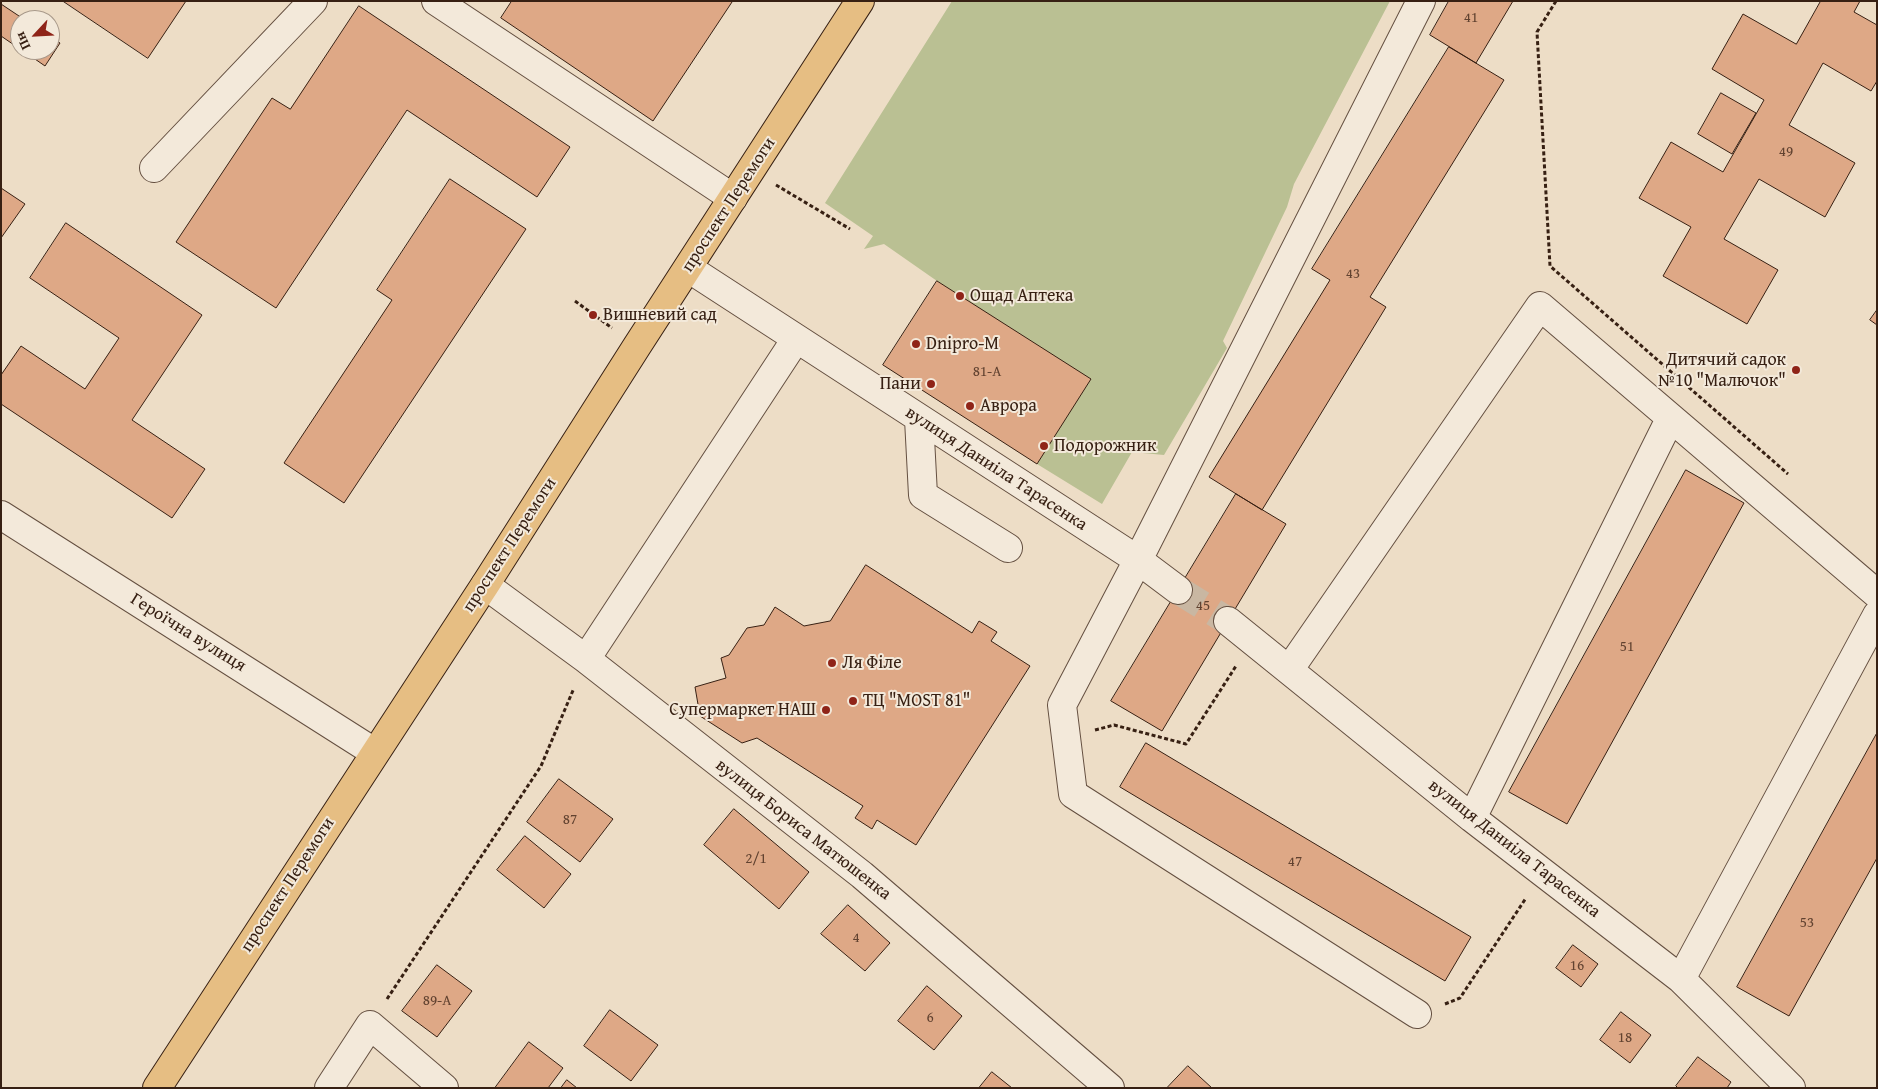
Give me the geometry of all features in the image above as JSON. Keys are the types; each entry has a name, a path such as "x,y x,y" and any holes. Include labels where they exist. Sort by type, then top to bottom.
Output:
{"main road":[{"name":"проспект Перемоги","path":"157,1088 374,752 485,585 860,1"}],"street":[{"path":"154,168 313,1"},
{"path":"436,1 733,198"},
{"path":"1417,1014 1073,794 1062,706 1421,1"},
{"name":"вулиця Даниіла Тарасенка","path":"688,268 1138,560 1178,590"},
{"path":"1289,670 1540,306 1877,594"},
{"path":"586,659 796,339"},
{"path":"919,419 923,495 1008,548"},
{"path":"1472,818 1670,419"},
{"name":"Героїчна вулиця","path":"1,515 374,752"},
{"name":"вулиця Бориса Матюшенка","path":"485,585 586,659 862,875 1110,1088"},
{"path":"1681,979 1877,615"},
{"name":"вулиця Даниіла Тарасенка","path":"1228,621 1472,818 1681,979 1791,1088"},
{"path":"329,1088 370,1025 444,1088"}],"path":[{"path":"1556,1 1537,32 1550,266 1795,481"},
{"path":"751,169 850,229"},
{"path":"575,301 637,346"},
{"path":"1066,738 1114,725 1186,744 1252,640"},
{"path":"370,1025 541,766 586,659"},
{"path":"1417,1014 1460,998 1544,873"}],"green space":[{"path":"952,1 1390,1 1294,184 1287,207 1223,341 1227,348 1164,455 1132,452 1102,504 1037,464 1090,379 937,281 884,244 864,249 873,236 825,203"}],"building":[{"path":"63,1 186,1 148,58"},
{"path":"512,1 732,2 653,121 501,18"},
{"path":"1449,1 1513,1 1476,63 1430,35"},
{"path":"1821,1 1860,1 1854,12 1877,25 1877,81 1871,91 1823,63 1789,125 1855,163 1825,217 1759,179 1724,239 1778,270 1747,324 1663,276 1691,227 1639,198 1671,142 1723,172 1764,100 1712,69 1743,14 1796,44"},
{"path":"1,4 10,10 10,42 1,36"},
{"path":"359,6 570,147 537,197 407,110 276,308 176,242 272,98 290,109"},
{"path":"1449,47 1504,80 1370,297 1386,307 1262,510 1209,477 1330,280 1312,269"},
{"path":"36,60 49,60 45,66"},
{"path":"1721,93 1756,113 1732,154 1698,134"},
{"path":"450,179 526,229 344,503 284,463 392,300 377,290"},
{"path":"1,188 25,204 1,238"},
{"path":"66,223 202,315 132,420 205,469 172,518 1,404 1,375 21,346 85,389 119,338 30,278"},
{"path":"937,281 1091,379 1037,464 883,365"},
{"path":"1877,310 1877,325 1870,320"},
{"path":"1686,470 1744,503 1567,824 1509,792"},
{"path":"1236,494 1286,524 1162,731 1111,701"},
{"name":"ТЦ \"MOST 81\"","path":"866,565 972,633 979,621 997,632 991,641 1030,666 916,845 877,820 872,829 855,818 863,806 757,738 742,743 700,716 695,687 726,678 721,658 729,655 747,628 764,625 775,607 804,626 830,621"},
{"path":"1877,733 1877,858 1789,1016 1737,987"},
{"path":"1146,743 1471,937 1445,981 1120,787"},
{"path":"559,779 613,819 580,862 527,822"},
{"path":"734,809 809,872 779,909 704,845"},
{"path":"525,836 571,874 544,908 497,870"},
{"path":"848,905 890,943 865,971 821,934"},
{"path":"1573,945 1598,964 1581,987 1556,968"},
{"path":"437,965 472,991 437,1037 402,1011"},
{"path":"927,986 962,1016 934,1050 898,1021"},
{"path":"610,1010 658,1045 631,1081 584,1046"},
{"path":"1621,1012 1651,1035 1630,1063 1600,1040"},
{"path":"529,1042 563,1068 548,1088 495,1088"},
{"path":"1698,1057 1731,1082 1727,1088 1678,1088 1676,1086"},
{"path":"1188,1066 1212,1088 1167,1088"},
{"path":"992,1072 1012,1088 979,1088"},
{"path":"567,1080 577,1088 561,1088"}],"tunnel":[{"path":"1178,590 1228,621"}],"place":[{"name":"Ощад Аптека","path":"960,296"},
{"name":"Вишневий сад","path":"593,315"},
{"name":"Dnipro-M","path":"916,344"},
{"name":"Дитячий садок №10 \"Малючок\"","path":"1796,370"},
{"name":"Пани","path":"931,384"},
{"name":"Аврора","path":"970,406"},
{"name":"Подорожник","path":"1044,446"},
{"name":"Ля Філе","path":"832,663"},
{"name":"ТЦ \"MOST 81\"","path":"853,701"},
{"name":"Супермаркет НАШ","path":"826,710"}]}
